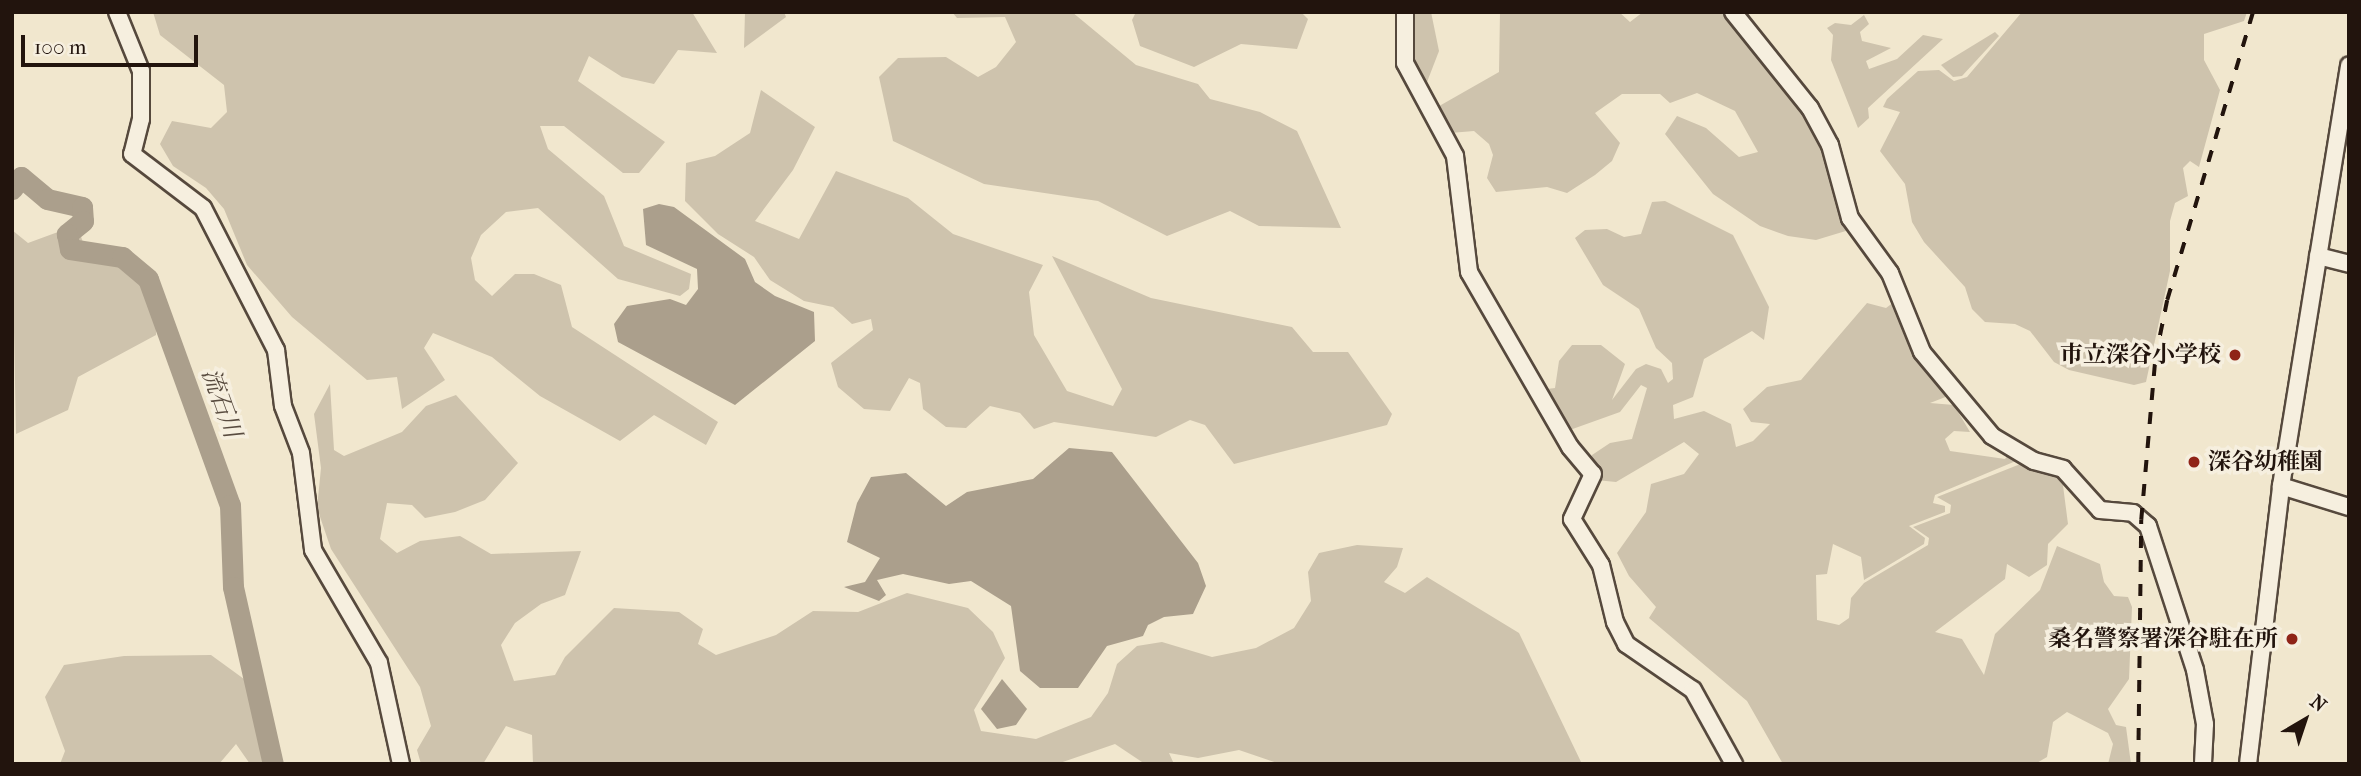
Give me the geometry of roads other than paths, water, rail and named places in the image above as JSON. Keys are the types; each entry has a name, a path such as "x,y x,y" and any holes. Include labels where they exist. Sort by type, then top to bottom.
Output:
{"street":[{"path":"117,12 141,71 141,120 132,154 203,208 276,350 283,406 301,453 313,550 379,663 401,764"},
{"path":"1405,12 1405,63 1455,156 1469,272 1570,447 1593,474 1591,487 1573,509 1572,519 1601,565 1615,622 1626,644 1693,690 1734,764"},
{"path":"1733,12 1784,70 1815,117 1841,175 1850,218 1890,273 1922,352 1992,436 2034,461 2063,469 2100,510 2133,513 2148,526 2195,670 2205,724 2203,764"},
{"path":"2248,764 2281,486 2349,65"},
{"path":"2318,256 2349,264"},
{"path":"2281,486 2349,507"}],"waterway":[{"name":"流石川","path":"12,189 21,177 47,199 82,207 83,221 67,234 70,249 122,257 148,279 230,505 233,587 273,764"}],"railway":[{"path":"2138,764 2141,520 2155,359 2167,300 2253,12"}],"place":[{"name":"市立深谷小学校","path":"2235,355"},
{"name":"深谷幼稚園","path":"2194,462"},
{"name":"桑名警察署深谷駐在所","path":"2292,639"}]}
